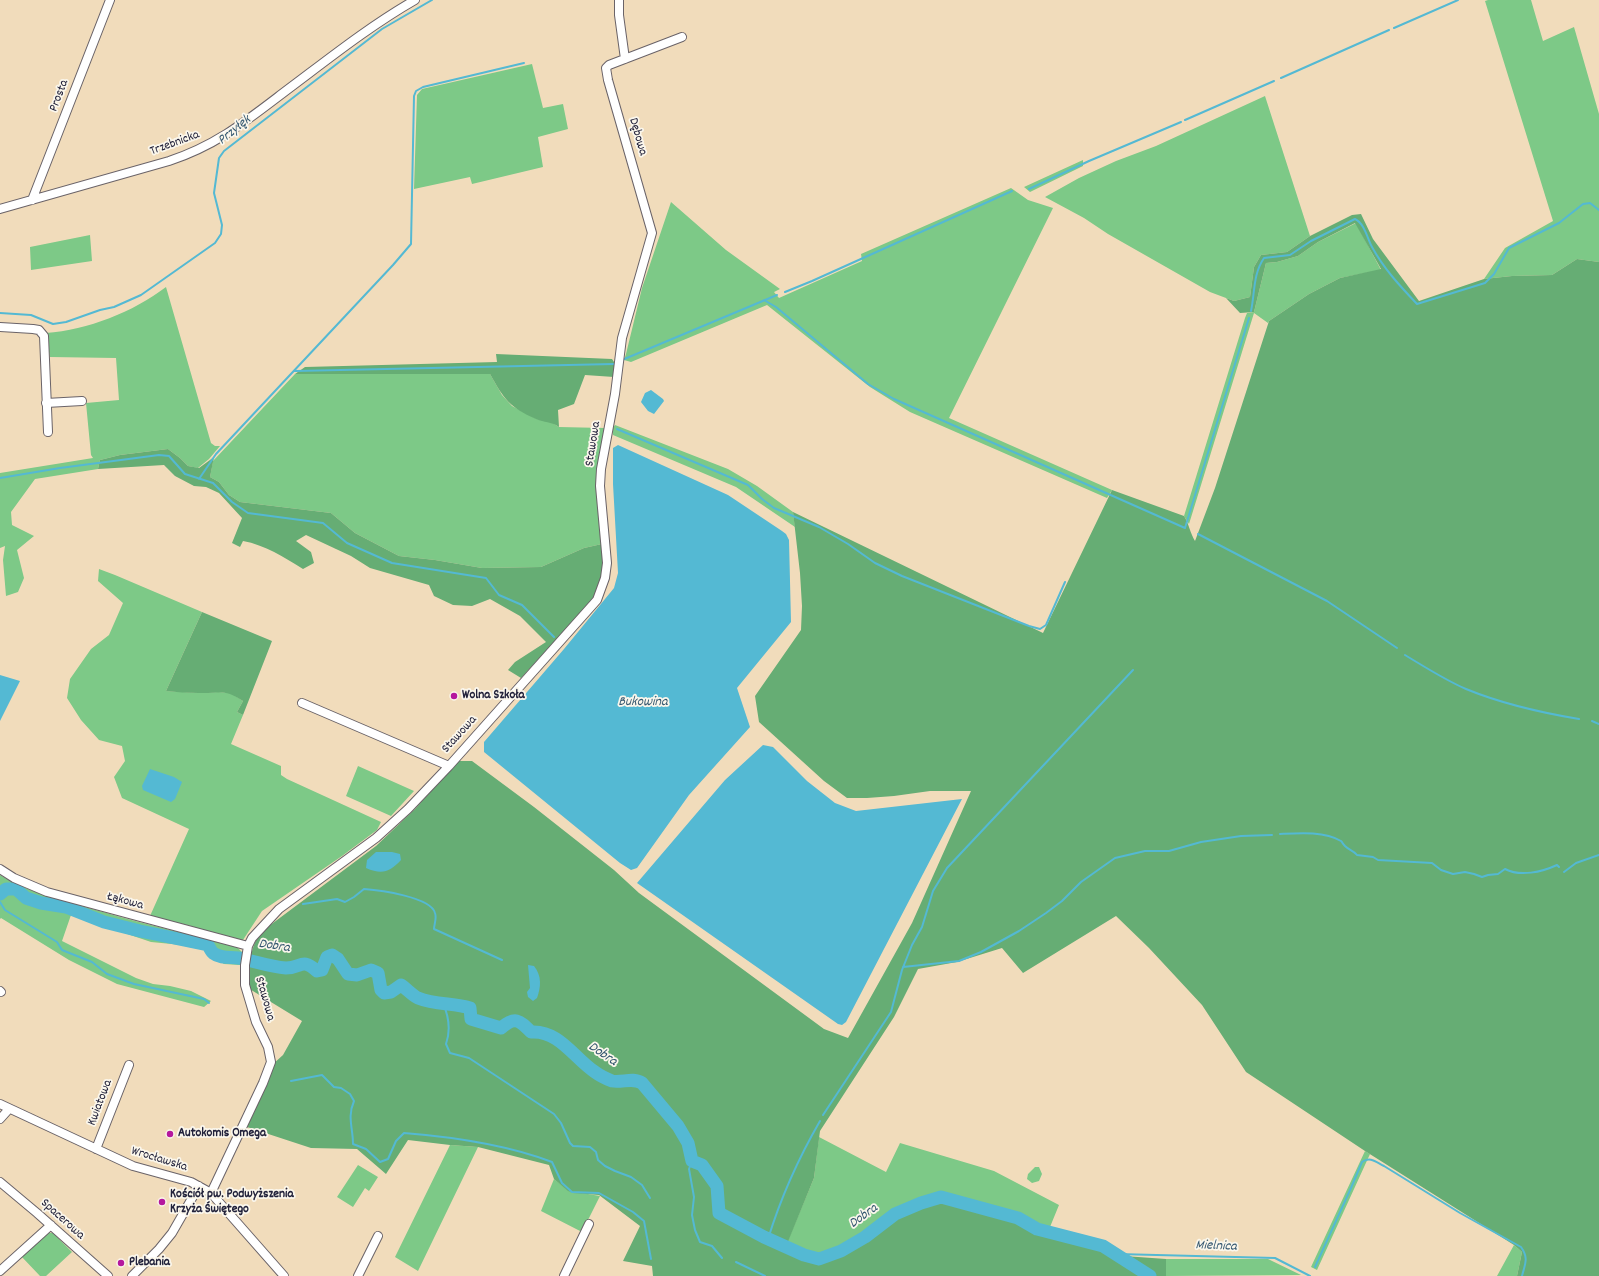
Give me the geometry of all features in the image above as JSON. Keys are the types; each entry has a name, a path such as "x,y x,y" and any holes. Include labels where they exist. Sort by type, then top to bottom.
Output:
{"street":[{"name":"Prosta","path":"32,200 110,0"},
{"name":"Trzebnicka","path":"0,209 168,161 209,145 240,125 364,32 415,0"},
{"path":"619,0 619,15 625,59"},
{"name":"Dębowa","path":"652,233 605,72 609,65 682,37"},
{"name":"Stawowa","path":"212,1193 263,1083 271,1062 268,1047 256,1022 245,985 245,966 248,946 258,930 279,909 376,838 408,809 449,766 597,600 605,578 607,563 600,486 601,469 622,338 652,233"},
{"path":"0,327 39,330 44,336 48,432"},
{"path":"46,403 82,401"},
{"path":"302,703 449,766"},
{"name":"Łąkowa","path":"0,869 14,878 47,892 248,946"},
{"name":"Kwiatowa","path":"96,1149 129,1065"},
{"name":"Wrocławska","path":"0,1104 133,1166 191,1182 212,1193 284,1276"},
{"path":"0,1119 9,1109"},
{"name":"Spacerowa","path":"0,1182 108,1276"},
{"path":"132,1276 159,1249 172,1233 199,1186"},
{"path":"564,1276 589,1224"},
{"path":"0,1271 51,1225"},
{"path":"358,1276 378,1236"}],"green space":[{"path":"1531,0 1543,41 1574,27 1599,114 1599,262 1577,259 1552,275 1512,276 1484,279 1505,248 1553,221 1485,1"},
{"path":"532,64 543,108 563,104 568,129 538,137 543,167 472,184 470,177 414,189 417,95 422,89"},
{"path":"1265,96 1310,236 1287,252 1261,255 1254,267 1250,297 1234,301 1210,292 1108,234 1084,218 1045,197 1079,178 1116,161 1156,146"},
{"path":"1083,160 1083,166 1030,192 1024,187"},
{"path":"1011,188 1028,200 1053,208 949,418 1112,490 1107,498 910,412 870,387 767,305 631,362 624,360 642,288 671,202 726,250 780,289 774,292 779,298 862,261 861,254"},
{"path":"1361,214 1373,239 1419,301 1484,279 1512,276 1552,275 1577,259 1599,262 1599,1276 1517,1276 1522,1252 1514,1245 1365,1151 1246,1072 1202,1005 1149,948 1116,916 1023,973 1002,948 957,962 918,969 894,1017 820,1131 814,1178 785,1249 818,1261 828,1258 843,1252 866,1239 897,1215 940,1200 1015,1221 1044,1234 1124,1256 1166,1259 1166,1276 653,1276 652,1266 623,1261 640,1226 599,1195 573,1193 568,1191 554,1179 549,1165 478,1147 408,1140 386,1174 357,1149 311,1148 247,1127 272,1065 283,1055 302,1021 248,988 250,959 254,946 261,932 376,846 415,809 458,761 472,761 534,807 614,870 639,893 824,1029 848,1038 912,923 971,791 930,791 894,796 847,798 824,781 759,722 755,696 801,630 802,606 800,573 793,512 1043,633 1112,490 1184,516 1195,541 1215,488 1269,321 1309,294 1340,278 1381,269 1355,223 1318,242 1298,256 1277,262 1266,263 1254,312 1240,313 1226,298 1234,301 1250,297 1254,267 1261,255 1287,252 1310,236 1352,215"},
{"path":"1356,223 1381,270 1340,278 1309,294 1268,323 1254,313 1189,524 1184,516 1245,318 1247,313 1254,312 1266,263 1277,262 1298,256 1318,242"},
{"path":"90,235 92,261 31,270 30,247"},
{"path":"166,287 211,443 215,446 220,446 209,459 198,468 188,466 168,449 120,455 100,460 98,469 35,479 11,512 12,525 34,536 17,550 24,578 18,592 6,596 3,560 5,546 0,548 0,473 93,458 91,455 86,403 119,400 116,358 50,357 46,333 94,324 125,312"},
{"path":"496,354 612,359 614,362 614,377 585,375 574,404 558,410 559,427 527,415 513,406 499,390 490,374 295,374 305,367 497,362"},
{"path":"295,374 490,374 502,395 512,406 537,419 551,422 559,427 604,428 597,488 602,544 584,548 541,567 482,568 399,556 355,533 331,513 240,502 229,495 219,482 210,477 213,461"},
{"path":"615,425 728,469 757,486 793,512 795,527 736,487 613,435 613,428"},
{"path":"168,449 188,466 199,468 214,457 210,477 219,482 229,495 240,502 331,513 355,533 399,556 482,568 541,567 584,548 602,544 605,567 595,597 521,678 508,670 515,662 546,642 520,616 490,599 472,606 453,605 434,596 429,585 370,568 351,556 306,535 296,541 311,552 314,563 303,569 259,545 243,541 240,547 232,543 242,518 219,493 206,487 194,486 175,476 164,465 98,469 100,460 120,455"},
{"path":"99,569 202,612 166,691 231,693 243,701 237,712 243,715 231,744 281,766 281,775 287,779 381,822 377,830 262,911 241,943 191,926 150,916 189,829 122,798 114,777 125,761 122,746 99,740 81,720 67,698 70,679 91,649 109,635 123,603 98,581"},
{"path":"202,612 272,641 243,715 237,712 243,701 231,694 221,692 194,693 166,691"},
{"path":"358,766 414,791 391,816 346,796"},
{"path":"0,875 24,887 63,901 236,946 243,953 244,957 240,965 224,964 203,947 151,942 71,915 62,941 136,978 153,984 191,991 211,1001 204,1007 117,984 69,960 1,918 0,919"},
{"path":"819,1137 886,1172 900,1143 994,1171 1059,1205 1050,1227 1038,1226 1021,1215 953,1200 938,1194 923,1198 894,1212 865,1235 848,1244 826,1253 813,1255 786,1245 814,1178"},
{"path":"450,1145 478,1147 418,1271 395,1257"},
{"path":"1365,1151 1370,1154 1317,1270 1311,1267"},
{"path":"358,1165 378,1177 369,1191 365,1188 353,1207 337,1197"},
{"path":"1035,1167 1039,1167 1042,1174 1039,1181 1032,1183 1027,1179 1028,1174"},
{"path":"554,1179 569,1191 600,1196 582,1232 541,1211"},
{"path":"49,1233 53,1233 72,1252 46,1276 40,1276 21,1256"},
{"path":"1514,1245 1522,1252 1517,1276 1497,1276"},
{"path":"1166,1259 1268,1259 1301,1275 1166,1276"}],"water":[{"path":"651,390 664,401 654,414 648,411 641,402 645,393"},
{"name":"Bukowina","path":"618,445 728,495 782,531 786,534 789,540 791,622 737,688 750,727 689,795 637,868 631,870 620,863 484,752 484,742 614,588 618,573 613,484 613,448"},
{"path":"0,675 20,681 0,721"},
{"path":"763,745 773,747 807,781 835,803 856,811 962,799 846,1022 842,1025 838,1024 637,883 725,780"},
{"path":"150,769 174,777 182,782 175,799 171,802 143,790 142,786"},
{"path":"376,852 392,852 400,854 401,860 389,870 381,872 366,868 367,860"},
{"path":"528,965 534,966 540,978 537,998 533,1001 528,997 527,992 530,988"}],"waterway":[{"name":"Przyłęk","path":"0,313 31,315 53,324 66,322 100,310 114,307 141,295 215,243 221,234 222,225 214,193 219,158 224,151 382,29 432,0"},
{"path":"1394,28 1458,0"},
{"path":"1281,78 1389,30"},
{"path":"199,479 216,454 411,244 414,96 416,91 423,87 524,63"},
{"path":"1185,120 1274,81"},
{"path":"1029,189 1089,161 1181,122"},
{"path":"785,292 1012,191"},
{"path":"1251,311 1256,277 1260,264 1264,258 1290,255 1311,241 1355,219 1361,224 1372,247 1387,270 1417,304 1485,283 1494,274 1509,248 1559,223 1583,204 1590,203 1599,210"},
{"path":"622,360 777,295"},
{"path":"764,300 776,307 868,384 894,399 1185,528 1249,318"},
{"path":"295,371 614,364"},
{"path":"617,429 748,485 762,499 774,508 819,527 848,544 875,563 902,576 1029,626 1040,629 1046,625 1065,582"},
{"path":"0,478 60,468 159,455 169,456 185,474 213,483 232,502 248,513 323,523 347,543 392,563 486,578 499,595 522,605 554,637"},
{"path":"1198,534 1327,601 1397,648"},
{"path":"1405,655 1450,682 1479,694 1522,707 1579,719"},
{"path":"823,1115 891,1012 902,970 912,945 922,927 933,891 947,868 1133,670"},
{"path":"1592,721 1599,724"},
{"path":"1280,834 1319,834 1341,841 1346,847 1357,855 1373,857 1378,860 1432,863 1441,870 1453,874 1465,872 1482,877 1498,874 1505,869 1517,873 1531,873 1545,870 1557,865 1559,867"},
{"path":"903,967 959,961 981,952 1019,931 1046,913 1062,901 1081,882 1115,858 1145,851 1169,851 1201,842 1241,836 1272,835"},
{"path":"1564,872 1576,863 1599,855"},
{"name":"Dobra","path":"0,894 6,889 16,889 26,898 41,903 66,907 104,922 208,945 216,955 239,958 275,967 291,968 304,964 317,971 322,970 327,957 332,955 338,959 348,974 357,975 371,970 378,973 381,990 384,993 391,992 401,985 418,998 470,1008 471,1019 501,1028 510,1022 517,1021 531,1032 550,1035 566,1046 587,1066 603,1077 612,1081 635,1080 642,1083 678,1126 688,1143 692,1161 702,1165 717,1186 719,1213 764,1237 804,1255 819,1259 841,1251 865,1237 895,1214 921,1203 941,1197 1018,1218 1037,1229 1103,1246 1150,1276"},
{"path":"303,904 337,899 345,902 364,889 404,895 431,907 436,915 434,929 502,960"},
{"path":"0,902 5,910 57,942 62,950 92,962 107,974 134,984 204,999 209,1003"},
{"path":"443,1003 449,1024 446,1044 450,1053 469,1058 554,1114 561,1123 570,1143 573,1146 590,1147 596,1152 598,1160 605,1166 631,1177 642,1185 650,1198"},
{"path":"291,1081 322,1075 334,1087 341,1088 350,1094 354,1101 351,1112 353,1144 366,1149 380,1162 388,1159 396,1141 404,1133 479,1142 516,1150 552,1162 562,1183 572,1192 599,1193 633,1212 644,1221 651,1259"},
{"path":"768,1239 791,1178 820,1121"},
{"path":"1315,1267 1362,1162 1365,1160 1370,1160 1376,1161 1460,1213 1521,1247 1526,1258 1522,1276"},
{"path":"692,1161 689,1169 694,1197 692,1215 695,1230 700,1242 712,1246 722,1258"},
{"name":"Mielnica","path":"1117,1254 1275,1258 1310,1276"},
{"path":"736,1262 765,1276"}],"place":[{"name":"Wolna Szkoła","path":"454,696"},
{"name":"Autokomis Omega","path":"170,1134"},
{"name":"Kościół pw. Podwyższenia Krzyża Świętego","path":"162,1202"},
{"name":"Plebania","path":"121,1263"}]}
